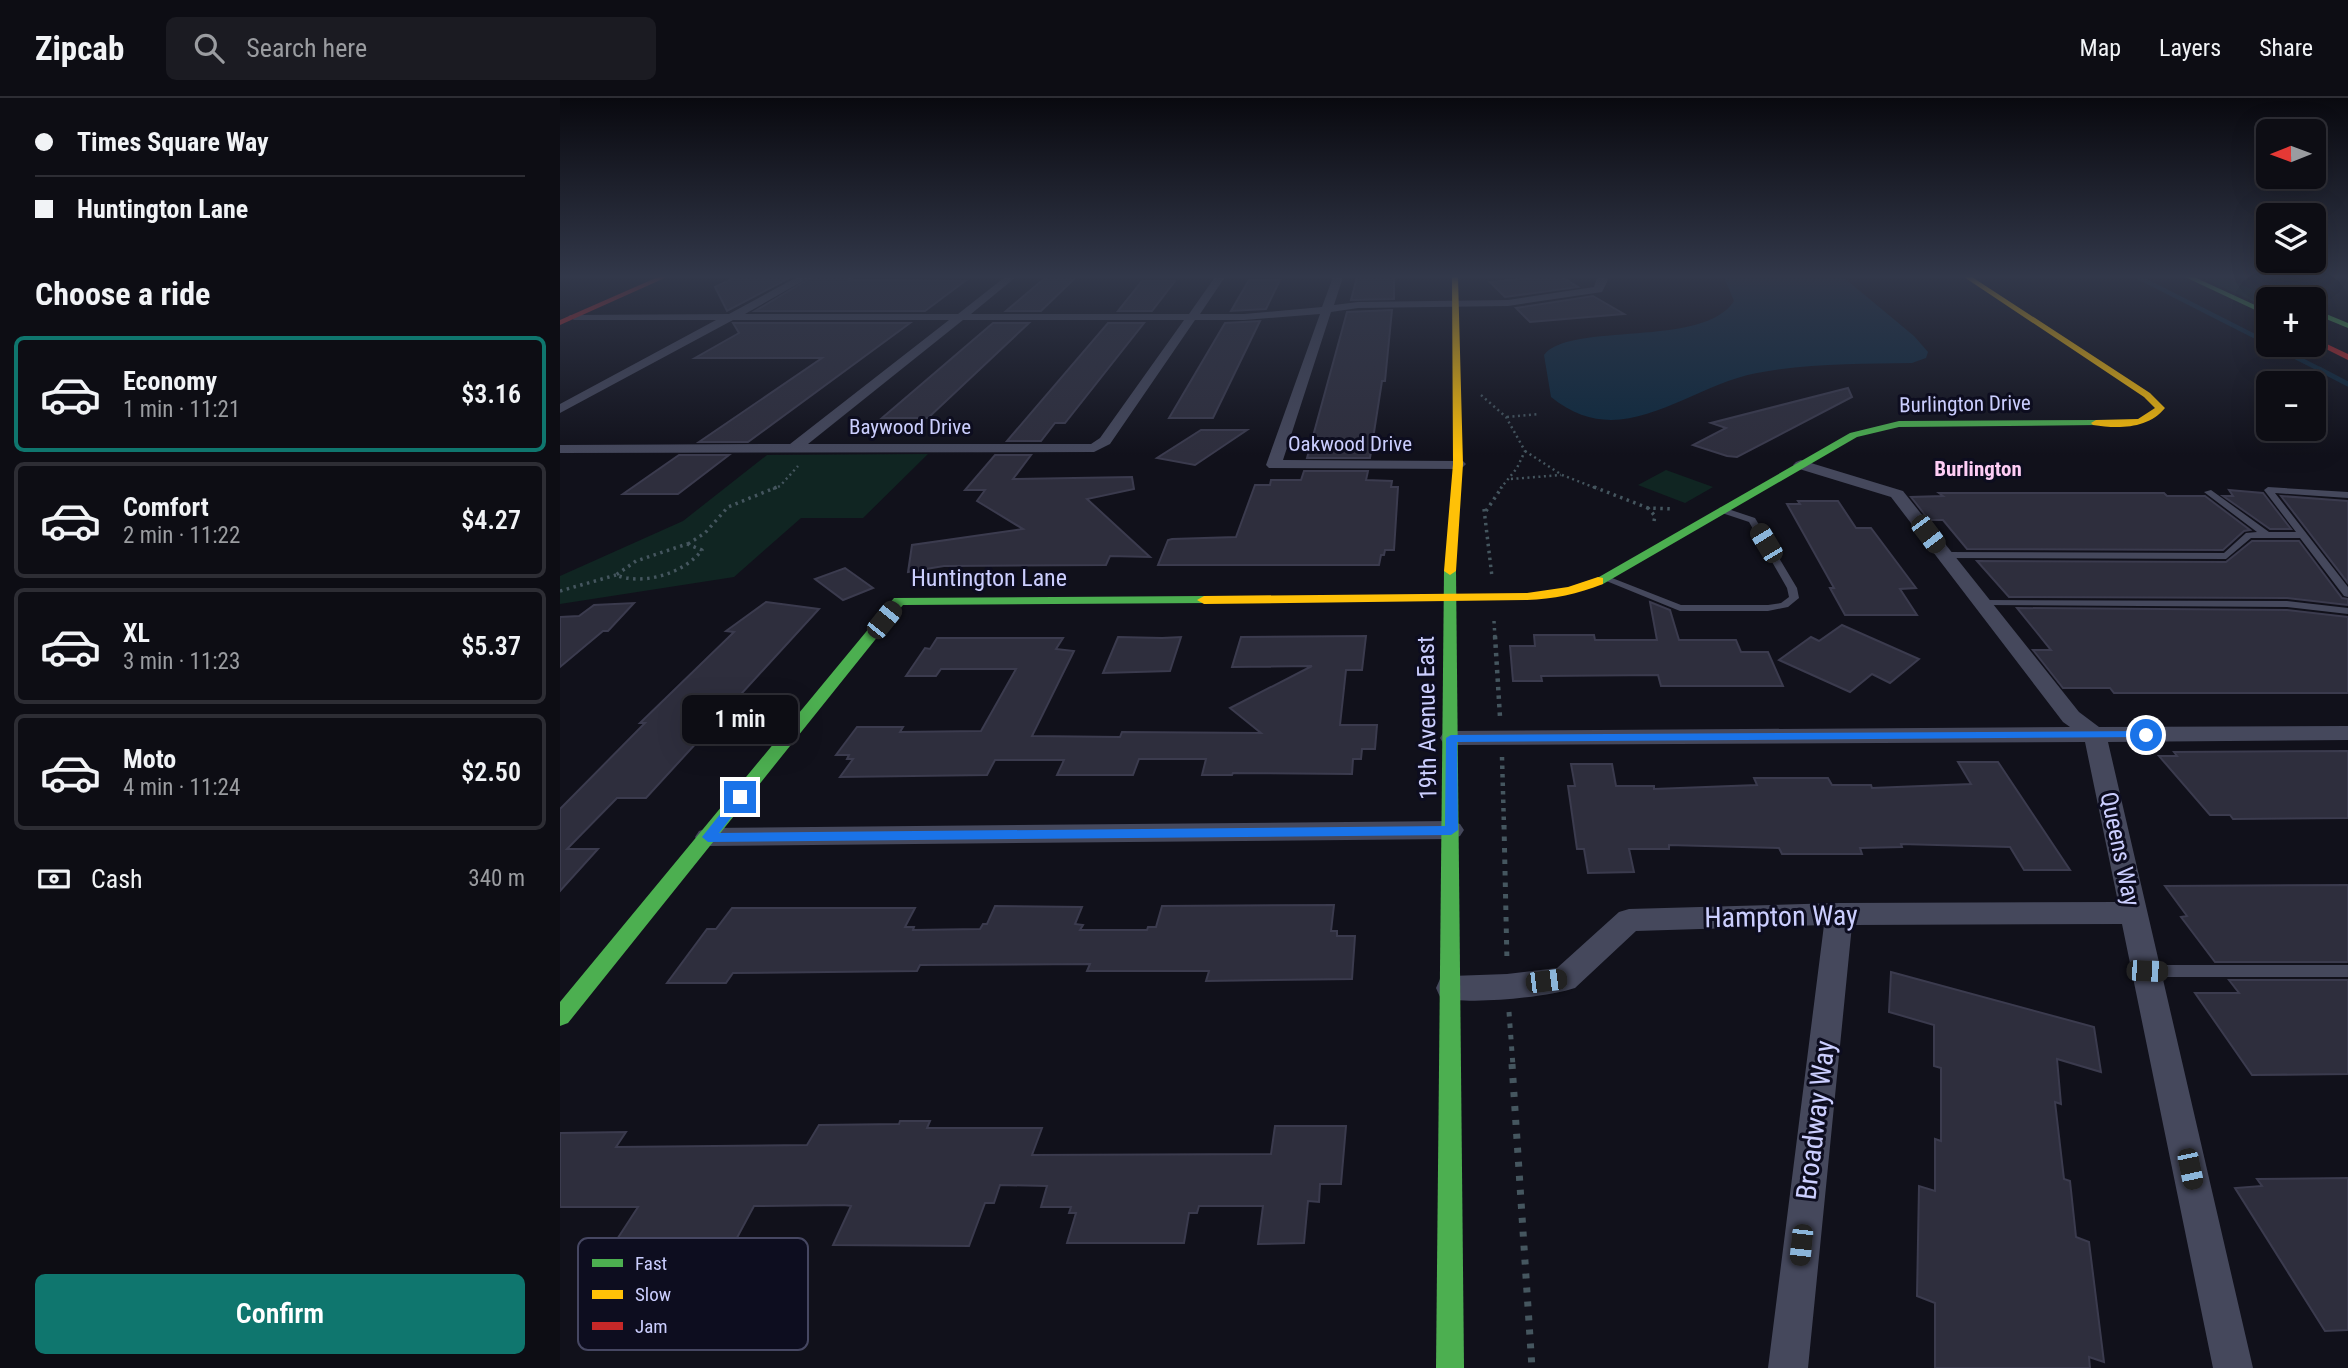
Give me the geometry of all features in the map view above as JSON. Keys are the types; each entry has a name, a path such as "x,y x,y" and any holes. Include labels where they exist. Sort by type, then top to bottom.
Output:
{"main road":[{"name":"19th Avenue East","path":"1450,1368 1451,738 1448,599 1458,464 1456,336"},
{"name":"Burlington Drive","path":"1448,599 1572,592 1604,578 1854,435 1899,424 2134,423 2154,417 2160,408 2147,395 2057,336"},
{"path":"2326,342 2348,351"},
{"path":"2326,344 2348,357"},
{"name":"Huntington Lane","path":"560,1017 899,601 1448,599"}],"street":[{"path":"560,409 695,336"},
{"path":"795,447 935,336"},
{"name":"Baywood Drive","path":"560,449 1094,447 1105,441 1178,336"},
{"name":"Oakwood Drive","path":"1319,336 1274,465 1458,464"},
{"path":"1801,465 1897,494 2071,717 2095,735"},
{"path":"1451,738 2348,733"},
{"name":"Queens Way","path":"2095,735 2233,1368"},
{"path":"708,837 1451,830"},
{"name":"Hampton Way","path":"1451,988 1507,986 1565,979 1629,920 1839,914 2134,913"},
{"name":"Broadway Way","path":"1788,1368 1839,914"}],"lane":[{"path":"2348,495 2268,490 2348,594"},
{"path":"2208,492 2267,535"},
{"path":"1604,578 1680,608 1768,608 1784,605 1794,598 1792,588 1752,520 1722,510"},
{"path":"1944,555 2226,556 2249,535 2302,536"},
{"path":"1982,603 2287,604 2348,611"},
{"path":"2147,971 2348,971"}],"path":[{"path":"1479,405 1478,392 1506,417 1517,432 1525,451 1562,475 1648,508 1681,509"},
{"path":"1506,417 1539,414"},
{"path":"1484,514 1499,489 1521,465 1525,451"},
{"path":"560,591 616,575 636,561 687,544 705,533 727,507 780,486 805,460"},
{"path":"1511,479 1562,475"},
{"path":"1484,502 1493,597 1501,737 1507,986 1532,1368"},
{"path":"1648,508 1654,516 1654,524"},
{"path":"616,575 628,580 648,578 690,562 702,550 687,544"}],"green space":[{"path":"928,454 863,518 801,518 734,577 560,604 560,576 683,521 767,455"},
{"path":"1666,470 1713,487 1685,503 1638,485"}],"water":[{"path":"1605,336 1914,336 1928,352 1926,358 1912,363 1815,366 1757,373 1731,380 1654,412 1603,420 1577,413 1551,397 1544,355 1558,345"}],"building":[{"path":"733,336 892,336 748,442 699,442 822,358 695,358"},
{"path":"977,336 1015,336 928,418 882,418"},
{"path":"1097,336 1134,336 1065,423 1055,423 1041,441 1007,441"},
{"path":"1217,336 1253,336 1213,418 1169,418"},
{"path":"1340,336 1389,336 1385,381 1382,381 1370,458 1307,458"},
{"path":"1848,388 1852,397 1737,457 1693,445 1726,428 1711,423"},
{"path":"1201,430 1247,430 1195,465 1157,458"},
{"path":"679,455 729,455 678,494 623,494"},
{"path":"995,455 1031,455 1013,479 1132,477 1134,489 1087,499 1150,557 1110,556 1106,565 944,566 908,572 912,545 1023,529 977,501 985,490 965,490"},
{"path":"1304,471 1368,471 1366,480 1392,481 1391,487 1398,487 1394,550 1385,550 1379,565 1158,565 1168,540 1236,537 1255,485 1270,485 1271,480 1301,480"},
{"path":"2229,490 2263,493 2291,529 2270,529 2223,496 2233,496"},
{"path":"1939,493 2164,493 2167,496 2205,496 2250,530 2244,531 2223,550 1967,549 1943,520 1929,520 1911,497 1943,496"},
{"path":"2281,496 2348,501 2348,583"},
{"path":"1798,501 1838,501 1856,528 1871,528 1916,588 1900,589 1917,615 1845,615 1830,588 1834,588 1787,504 1800,504"},
{"path":"2252,541 2299,541 2342,598 2348,599 2348,605 2287,598 2009,597 1977,561 2226,562"},
{"path":"845,568 873,588 843,600 815,579"},
{"path":"766,602 819,609 646,798 617,798 567,849 598,849 560,891 560,809 645,723 640,723 734,632 726,631"},
{"path":"1650,602 1670,610 1679,640 1736,640 1741,652 1768,652 1783,686 1661,686 1658,675 1541,676 1542,681 1513,681 1510,646 1535,646 1534,635 1594,635 1595,640 1657,640"},
{"path":"634,603 608,631 603,631 560,667 560,617 579,616 594,605"},
{"path":"2017,608 2287,610 2348,617 2348,693 2114,693 2110,688 2063,688 2033,650 2051,650"},
{"path":"1842,625 1919,659 1890,683 1872,674 1850,692 1779,660 1811,637 1819,641"},
{"path":"1366,636 1362,670 1346,670 1340,725 1377,725 1375,749 1362,749 1361,759 1353,759 1352,774 1202,775 1206,759 1139,759 1133,775 1057,775 1064,760 995,760 987,775 840,777 853,759 847,759 849,755 836,755 857,727 903,727 900,732 981,731 1016,669 941,669 936,676 906,676 925,648 930,649 937,638 1063,638 1056,649 1074,651 1032,736 1120,737 1122,732 1261,733 1230,708 1312,666 1232,667 1241,637"},
{"path":"1118,637 1181,637 1170,671 1103,673"},
{"path":"2348,751 2348,818 2233,819 2230,815 2210,815 2159,756 2177,756 2174,752"},
{"path":"1958,762 1998,762 2070,870 2024,870 2010,847 1901,844 1902,847 1860,848 1862,854 1782,854 1779,848 1669,845 1669,849 1629,849 1634,872 1588,873 1584,849 1577,849 1568,786 1575,786 1571,764 1612,764 1616,786 1654,786 1654,789 1757,785 1754,778 1828,778 1832,785 1871,785 1872,788 1971,784"},
{"path":"2348,885 2348,962 2215,962 2181,917 2187,916 2165,886"},
{"path":"1334,905 1331,931 1337,931 1337,936 1355,936 1352,979 1206,981 1209,971 1087,971 1090,964 920,965 917,971 733,973 726,983 667,983 707,929 716,929 732,908 915,908 905,927 914,927 913,930 980,929 983,924 987,924 995,906 1082,907 1075,924 1083,925 1080,930 1147,930 1148,927 1156,927 1162,906"},
{"path":"1891,972 2094,1027 2101,1072 2057,1059 2061,1104 2055,1102 2064,1179 2070,1181 2076,1237 2089,1242 2104,1362 2089,1357 2090,1368 1935,1368 1935,1303 1917,1296 1919,1186 1935,1191 1935,1139 1941,1141 1941,1068 1934,1066 1934,1025 1889,1012"},
{"path":"2229,980 2348,980 2348,1074 2252,1075 2195,993 2239,993"},
{"path":"900,1121 930,1121 927,1128 1042,1128 1032,1155 1271,1154 1275,1126 1346,1126 1341,1184 1320,1184 1319,1202 1308,1201 1304,1243 1258,1244 1263,1206 1199,1206 1197,1213 1189,1213 1184,1243 1067,1243 1076,1213 1069,1213 1071,1207 1041,1207 1047,1186 1000,1185 994,1203 985,1203 969,1246 833,1245 851,1206 844,1205 754,1206 737,1238 618,1238 638,1207 560,1207 560,1133 626,1132 616,1147 807,1145 819,1125 899,1124"},
{"path":"2348,1178 2348,1330 2325,1331 2235,1188 2262,1186 2257,1179"}],"waterway":[{"path":"2296,357 2323,371"},
{"path":"2319,369 2348,384"}],"traffic: fast":[{"path":"1598,581 1854,435 1899,424 2096,423"},
{"path":"1450,571 1450,1368"},
{"path":"560,1017 899,601 1204,600"}],"traffic: slow":[{"path":"1450,571 1458,464 1456,336"},
{"path":"2057,336 2147,395 2160,408 2148,419 2140,422 2096,423"},
{"path":"1204,600 1413,600 1527,596 1571,591 1598,581"}],"traffic: jam":[{"path":"2326,346 2348,357"}],"district":[{"name":"Burlington","path":"1978,469"}],"route":[{"path":"740,797 708,837 1451,830 1451,738 2146,735"}]}
